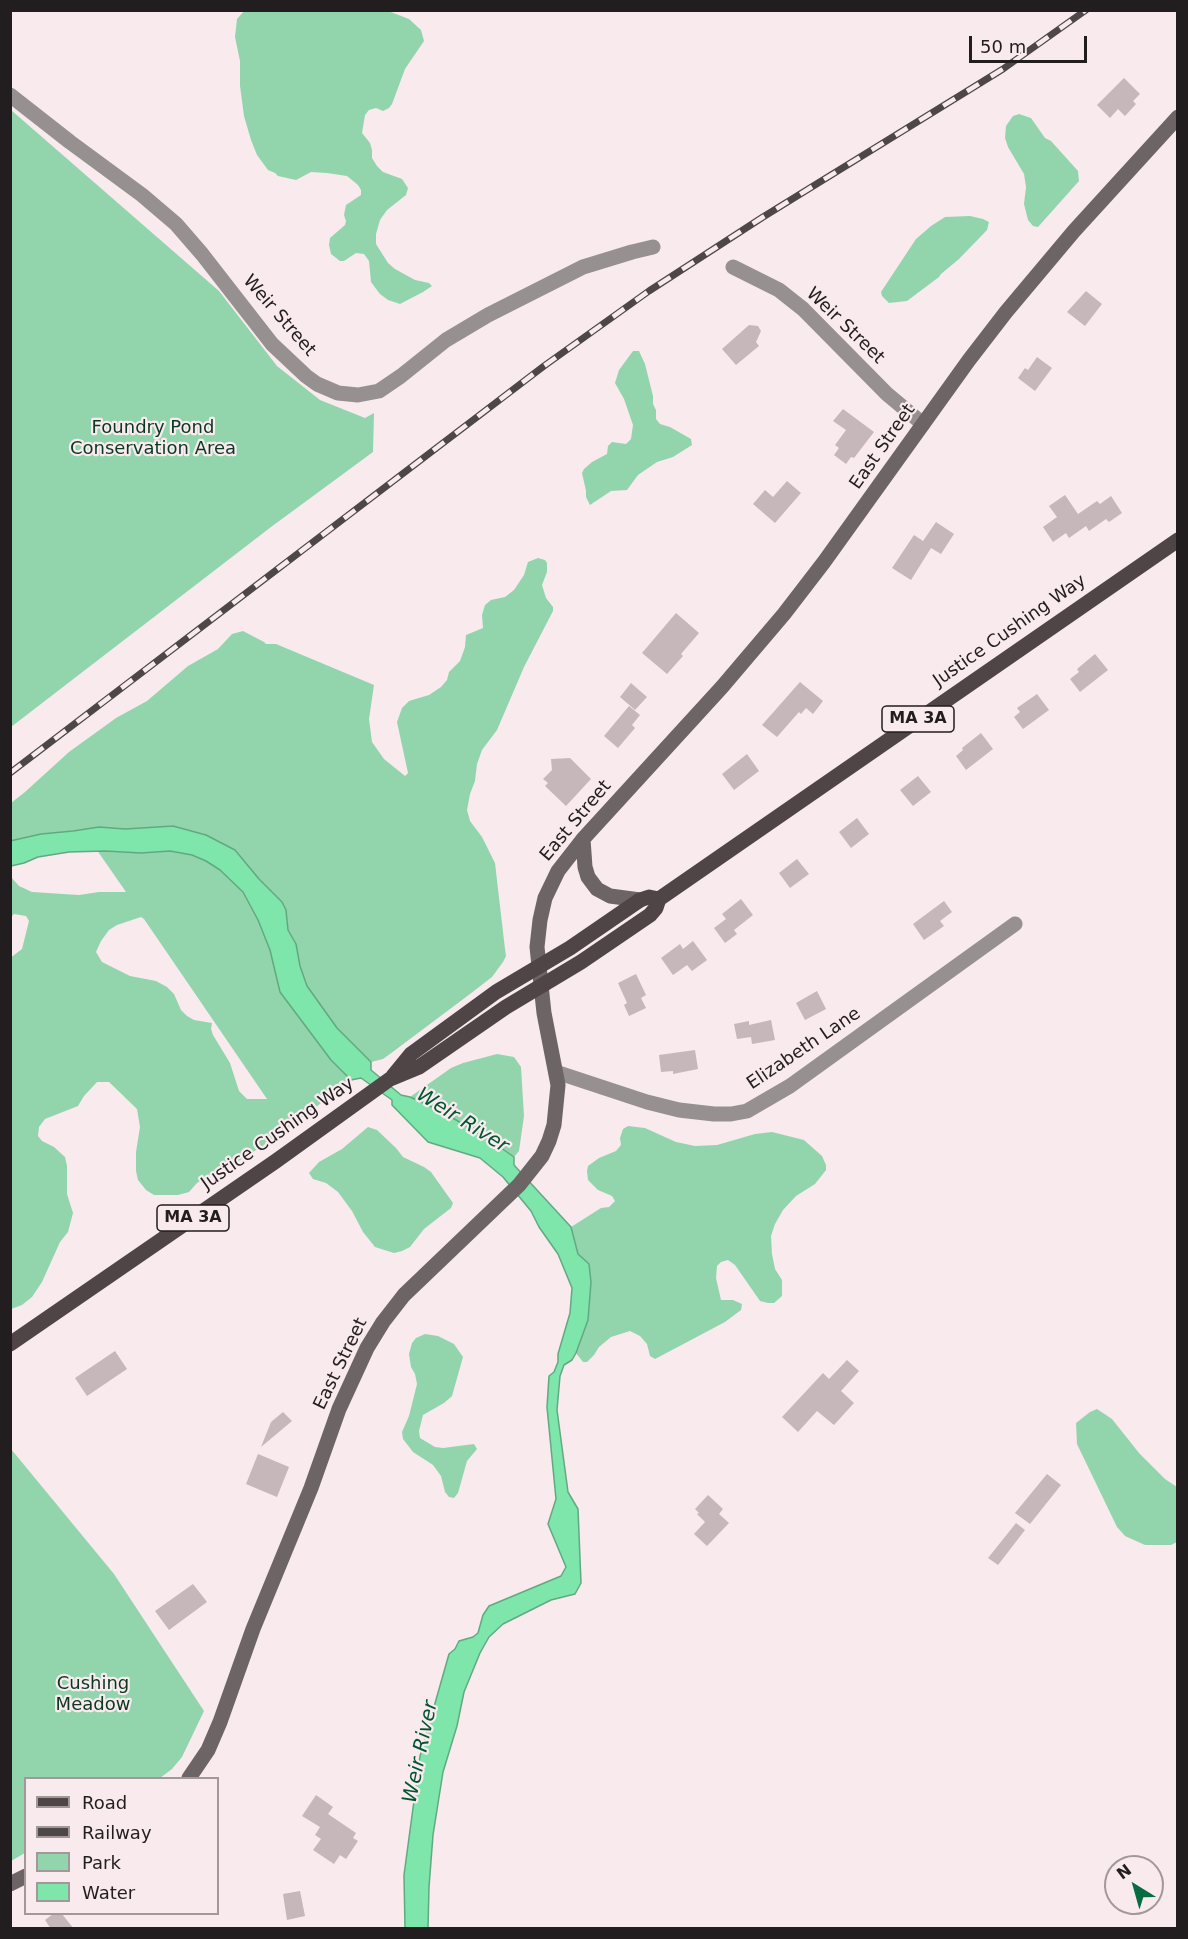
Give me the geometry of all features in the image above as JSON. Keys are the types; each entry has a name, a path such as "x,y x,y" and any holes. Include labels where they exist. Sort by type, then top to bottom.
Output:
{"main road":[{"name":"East Street","path":"190,1777 208,1750 220,1722 253,1629 311,1488 339,1409 367,1348 404,1295 519,1185 542,1156 554,1125 557,1095 556,1072 540,987 537,938 545,898 558,871 583,839 722,687 784,614 1014,303 1074,231 1178,117"},
{"name":"Justice Cushing Way","path":"10,1344 276,1161 390,1079 419,1067 506,1007 581,962 650,915 656,908 659,898 1178,540"},
{"path":"583,839 585,867 591,883 610,896 640,900"},
{"name":"Justice Cushing Way","path":"390,1079 411,1054 496,992 570,948 640,900 649,897 659,898"},
{"path":"10,1884 24,1877"}],"street":[{"name":"Weir Street","path":"10,95 142,195 176,224 272,344 306,376 317,384 338,393 358,395 379,391 446,340 488,315 583,267 653,247"},
{"name":"Weir Street","path":"733,267 779,290 803,309 886,394 923,424"},
{"name":"Elizabeth Lane","path":"556,1072 647,1102 679,1110 723,1114 747,1111 790,1086 1015,924"}],"green space":[{"path":"245,10 388,11 409,19 421,30 424,41 405,69 392,104 383,111 376,108 369,110 365,115 362,133 370,143 372,158 377,166 383,172 402,179 408,188 406,195 387,210 380,220 376,244 388,263 395,269 432,286 423,292 400,304 388,300 371,282 369,261 364,254 356,253 340,261 331,254 330,238 345,225 346,205 361,195 358,185 347,176 327,173 311,172 296,180 278,176 268,170 257,155 244,116 240,86 240,61 235,37 237,19"},
{"name":"Foundry Pond Conservation Area","path":"11,110 219,291 277,366 320,400 365,418 374,413 373,452 271,527 11,727"},
{"path":"1019,114 1031,118 1045,138 1051,141 1078,171 1079,181 1038,227 1033,226 1028,220 1024,204 1026,187 1024,174 1005,138 1006,126 1013,116"},
{"path":"970,216 989,222 987,230 959,259 907,301 889,303 882,296 881,292 916,239 945,217"},
{"path":"633,351 639,351 645,364 656,419 660,424 691,439 692,445 673,457 657,462 638,475 627,490 611,491 590,505 586,497 582,473 584,469 607,454 608,446 612,442 626,444 631,439 633,425 624,399 615,383 619,370"},
{"path":"538,558 547,563 547,572 542,585 553,611 524,667 497,730 482,750 467,810 470,821 482,837 495,863 506,956 503,962 492,977 390,1054 383,1059 371,1062 368,1060 347,1075 351,1080 277,1137 237,1162 222,1167 197,1183 189,1192 178,1195 154,1195 146,1190 138,1180 136,1171 140,1127 137,1109 109,1082 97,1082 78,1106 45,1119 39,1127 38,1136 42,1141 54,1147 65,1157 67,1194 73,1213 68,1232 60,1242 42,1282 32,1297 22,1305 11,1309 10,958 22,949 29,921 26,916 14,914 11,917 10,876 19,886 32,892 79,895 126,892 83,830 41,834 11,841 11,803 69,752 116,718 147,701 188,666 218,649 232,634 243,631 266,644 276,644 374,685 369,719 372,742 384,759 405,776 408,773 397,722 402,708 409,701 429,695 441,687 447,680 449,672 460,661 466,635 483,628 482,615 485,605 491,600 505,597 514,590 524,575 528,562","holes":["141,917 267,1099 247,1099 239,1091 230,1063 213,1035 212,1023 194,1020 187,1016 167,987 156,981 130,976 102,962 96,952 109,930"]},
{"path":"497,1054 514,1057 521,1067 524,1116 519,1151 514,1157 443,1112 410,1097 451,1068"},
{"path":"628,1126 645,1128 676,1142 695,1146 717,1145 755,1134 772,1132 804,1140 822,1156 826,1170 815,1184 796,1196 783,1210 775,1224 771,1236 772,1254 775,1269 782,1280 782,1296 774,1303 760,1301 735,1265 728,1260 721,1262 717,1266 716,1278 721,1300 733,1300 742,1304 741,1310 725,1322 655,1359 650,1356 647,1344 640,1336 630,1331 611,1337 587,1362 583,1362 576,1353 588,1320 589,1264 578,1254 571,1227 601,1208 609,1207 615,1201 612,1196 598,1190 588,1180 587,1171 588,1166 599,1158 616,1151 621,1145 620,1138 623,1129"},
{"path":"368,1127 377,1130 403,1157 431,1172 453,1203 451,1208 424,1229 410,1247 394,1253 375,1247 338,1192 326,1183 313,1179 309,1173 319,1162 342,1149"},
{"path":"425,1334 438,1336 454,1344 463,1357 452,1396 423,1415 419,1431 420,1438 435,1447 474,1444 477,1449 467,1461 458,1493 454,1498 449,1497 445,1492 441,1476 433,1465 413,1452 403,1439 402,1432 409,1416 417,1384 409,1354 416,1338"},
{"path":"1097,1409 1112,1419 1139,1453 1165,1479 1177,1487 1177,1542 1171,1545 1145,1545 1125,1536 1117,1527 1077,1444 1076,1423"},
{"name":"Cushing Meadow","path":"11,1449 114,1574 204,1711 182,1757 161,1777 24,1777 24,1854 11,1861"}],"water":[{"path":"173,826 206,835 235,850 282,902 286,910 288,930 296,944 307,986 337,1028 371,1062 371,1070 401,1095 443,1112 514,1157 514,1165 571,1227 578,1254 589,1264 591,1282 588,1320 576,1353 572,1360 564,1365 560,1376 557,1410 568,1492 578,1509 581,1583 575,1594 551,1600 503,1624 489,1637 480,1653 464,1692 457,1726 443,1772 433,1835 428,1928 405,1928 404,1875 420,1756 449,1654 459,1641 478,1633 483,1615 489,1606 561,1576 566,1567 548,1524 556,1499 547,1407 549,1376 554,1372 558,1362 558,1354 570,1313 572,1288 558,1254 531,1211 503,1177 480,1158 428,1142 392,1105 392,1100 361,1078 351,1080 331,1060 280,992 270,950 258,920 243,892 220,870 192,855 170,851 69,852 38,857 11,866 10,841 41,834 99,827 125,829"}],"building":[{"path":"1124,78 1140,94 1133,101 1136,104 1125,116 1118,109 1110,118 1097,105"},
{"path":"1086,291 1102,304 1085,326 1067,312"},
{"path":"749,325 758,326 761,331 756,342 759,346 736,365 722,349"},
{"path":"1037,357 1052,368 1035,391 1018,378 1025,368 1028,370"},
{"path":"843,409 874,432 854,458 851,457 846,464 834,455 839,448 835,445 846,430 833,421"},
{"path":"787,481 801,493 775,523 753,504 765,490 773,497"},
{"path":"1065,495 1078,514 1097,501 1100,504 1111,496 1122,513 1109,522 1106,519 1089,531 1086,526 1069,538 1066,533 1053,542 1043,527 1057,517 1049,506"},
{"path":"936,522 954,534 941,554 931,548 911,580 892,568 914,535 923,541"},
{"path":"676,613 699,633 667,674 642,653"},
{"path":"1095,654 1108,670 1080,692 1070,679 1079,672 1077,669"},
{"path":"800,682 823,701 813,714 806,708 801,714 799,712 777,737 762,725"},
{"path":"631,683 647,697 635,710 620,697"},
{"path":"1037,694 1049,710 1023,729 1014,717 1020,712 1017,708"},
{"path":"629,706 640,715 632,725 635,728 618,748 604,736"},
{"path":"981,733 993,749 966,770 956,756 963,750 962,748"},
{"path":"747,754 759,771 734,790 722,774"},
{"path":"570,758 591,779 566,806 545,786 548,783 543,779 552,770 551,759"},
{"path":"918,776 931,792 913,806 900,790"},
{"path":"857,818 869,834 851,848 839,832"},
{"path":"797,859 809,874 790,888 779,873"},
{"path":"741,899 753,915 734,930 737,934 725,943 714,928 726,919 722,914"},
{"path":"944,901 952,912 940,921 944,926 924,940 913,924"},
{"path":"693,941 707,960 692,971 687,965 673,975 661,958 680,944 683,949"},
{"path":"636,974 646,995 641,998 646,1008 629,1016 624,1005 627,1003 618,983"},
{"path":"817,991 826,1009 805,1020 796,1003"},
{"path":"771,1020 775,1040 752,1044 751,1037 737,1039 734,1024 749,1021 749,1025"},
{"path":"695,1050 698,1069 673,1074 673,1071 661,1072 659,1055"},
{"path":"115,1351 127,1369 87,1396 75,1378"},
{"path":"847,1360 859,1371 841,1391 854,1403 834,1425 817,1411 798,1432 782,1417 823,1373 829,1379"},
{"path":"283,1412 292,1421 261,1447 271,1422"},
{"path":"258,1454 289,1467 277,1497 246,1484"},
{"path":"1047,1474 1061,1485 1030,1524 1015,1513"},
{"path":"708,1495 723,1509 719,1514 729,1523 707,1546 694,1534 705,1522 695,1509"},
{"path":"1016,1523 1025,1530 998,1565 988,1558"},
{"path":"193,1584 207,1602 169,1630 155,1611"},
{"path":"316,1795 333,1807 328,1814 356,1833 353,1838 358,1841 346,1859 340,1855 334,1864 313,1850 321,1839 315,1835 320,1827 302,1816"},
{"path":"300,1891 305,1916 287,1920 283,1894"},
{"path":"52,1915 63,1915 74,1929 51,1929 45,1920"}],"railway":[{"path":"10,773 544,366 649,291 763,217 1003,69 1086,10"}],"water label":[{"name":"Weir River","path":"462,1121"},
{"name":"Weir River","path":"421,1752"}]}
